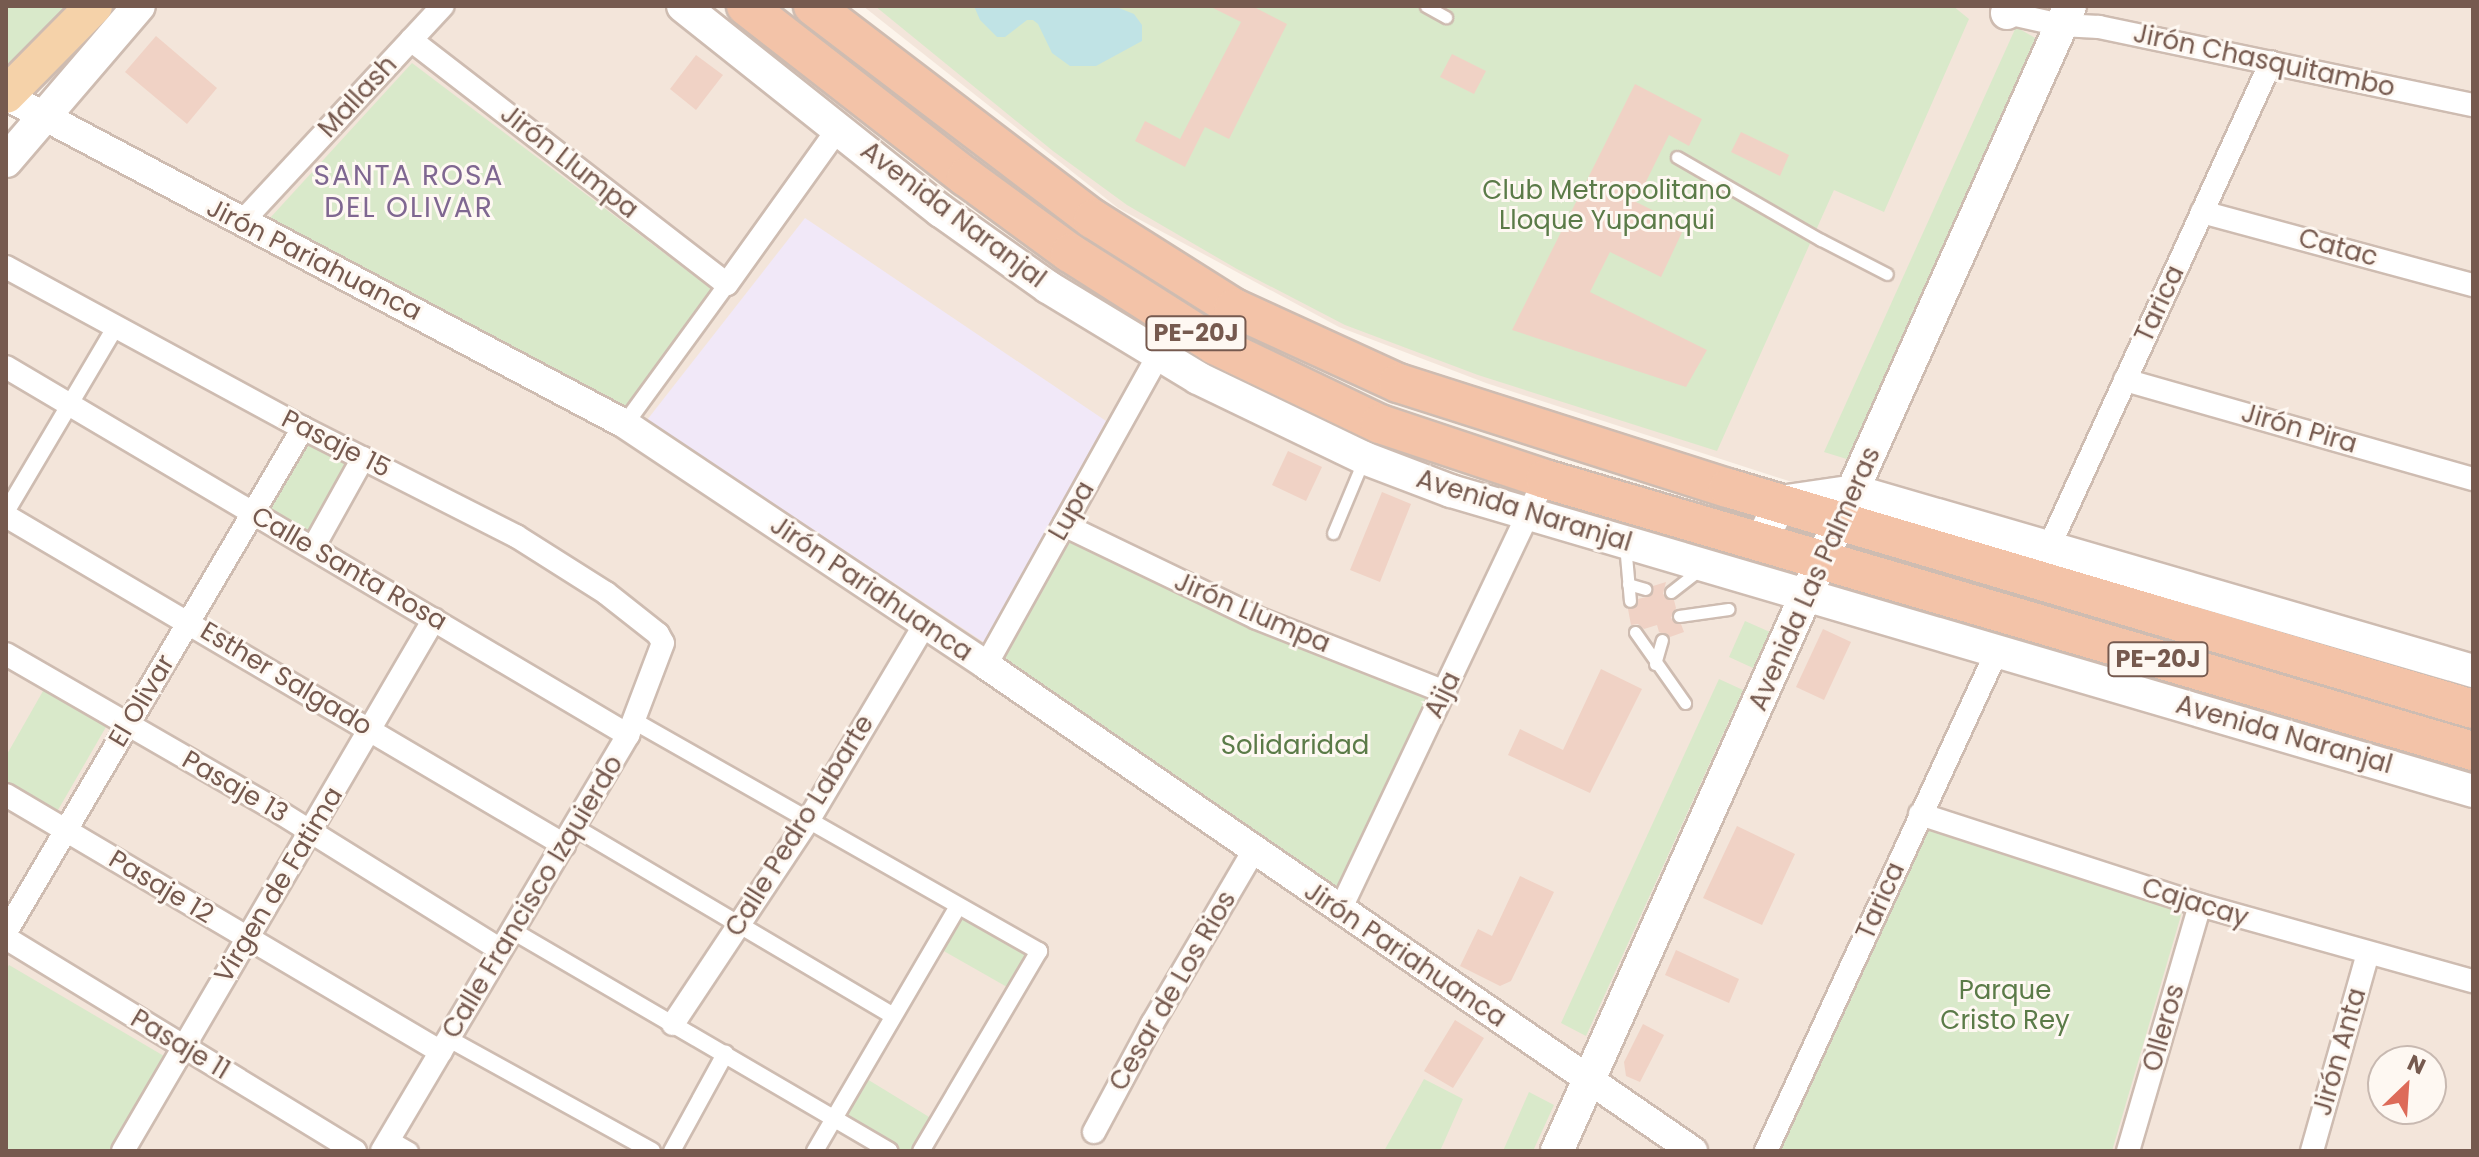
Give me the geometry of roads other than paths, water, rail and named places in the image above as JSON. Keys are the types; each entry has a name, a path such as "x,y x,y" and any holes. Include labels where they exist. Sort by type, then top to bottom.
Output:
{"highway":[{"name":"Avenida Naranjal","path":"746,6 1070,253 1215,345 1380,424 1466,455 1762,541 1822,562 2473,751"},
{"name":"PE-20J","path":"813,6 1093,219 1234,308 1398,383 1564,438 1780,502 1848,505 2034,581 2473,709"}],"main road":[{"path":"6,96 94,6"},
{"path":"6,161 139,6"},
{"name":"Avenida Naranjal","path":"683,6 941,211 1036,279 1158,356 1269,414 1364,458 1451,491 2473,791"},
{"name":"Avenida Las Palmeras","path":"1557,1151 1587,1078 1848,505 2065,16"},
{"path":"1762,541 1780,502"},
{"path":"1848,505 2049,547 2473,671"}],"street":[{"name":"Mallash","path":"241,223 443,6"},
{"name":"Jirón Chasquitambo","path":"2004,8 2065,16 2099,27 2473,105"},
{"name":"Jirón Llumpa","path":"411,40 727,284"},
{"name":"Tarica","path":"2049,547 2271,62"},
{"name":"Jirón Pariahuanca","path":"6,96 625,424 986,665 1253,852 1693,1151"},
{"path":"625,424 838,129"},
{"name":"Catac","path":"2202,212 2473,285"},
{"name":"Pasaje 15","path":"6,267 303,428 516,536 606,593 658,634"},
{"path":"6,514 116,326"},
{"name":"Lupa","path":"986,665 1158,356"},
{"name":"Calle Santa Rosa","path":"6,367 434,619 631,728"},
{"name":"Jirón Pira","path":"2125,380 2473,479"},
{"name":"El Olivar","path":"6,935 251,512 303,428"},
{"path":"313,548 363,458"},
{"name":"Aija","path":"1340,910 1545,479"},
{"name":"Esther Salgado","path":"6,514 371,730 569,836"},
{"name":"Jirón Llumpa","path":"1064,525 1257,618 1445,692"},
{"name":"Virgen de Fatima","path":"123,1151 434,619"},
{"name":"Calle Pedro Labarte","path":"673,1024 808,821 924,626"},
{"name":"Calle Francisco Izquierdo","path":"385,1145 631,728 663,643 658,634"},
{"name":"Tarica","path":"1766,1151 1997,651"},
{"name":"Pasaje 13","path":"6,654 507,940"},
{"path":"631,728 808,821 1039,951 921,1151"},
{"name":"Pasaje 12","path":"6,795 248,938 445,1046"},
{"name":"Cajacay","path":"1920,814 2200,905 2473,981"},
{"path":"569,836 893,1016"},
{"name":"Cesar de Los Rios","path":"1094,1132 1152,1024 1253,852"},
{"name":"Olleros","path":"2128,1151 2200,905"},
{"path":"815,1151 958,906"},
{"name":"Pasaje 11","path":"6,935 355,1151"},
{"path":"507,940 673,1024 889,1151"},
{"name":"Jirón Anta","path":"2312,1151 2368,953"},
{"path":"445,1046 652,1151"},
{"path":"672,1151 725,1054"},
{"path":"385,1145 410,1151"}],"lane":[{"path":"1426,6 1446,17"},
{"path":"1677,157 1821,240 1887,274"},
{"path":"1333,533 1364,458"},
{"path":"1625,543 1630,601"},
{"path":"1671,592 1706,565"},
{"path":"1628,584 1645,589"},
{"path":"1679,616 1729,609"},
{"path":"1635,632 1685,703"},
{"path":"1655,664 1662,640"}],"water":[{"path":"974,6 1114,6 1134,14 1142,25 1142,41 1096,66 1070,66 1052,53 1033,20 1027,20 1005,37 997,37 980,20"}],"district":[{"name":"SANTA ROSA DEL OLIVAR","path":"409,192"}],"park label":[{"name":"Club Metropolitano Lloque Yupanqui","path":"1607,206"},
{"name":"Solidaridad","path":"1295,746"},
{"name":"Parque Cristo Rey","path":"2005,1006"}]}
